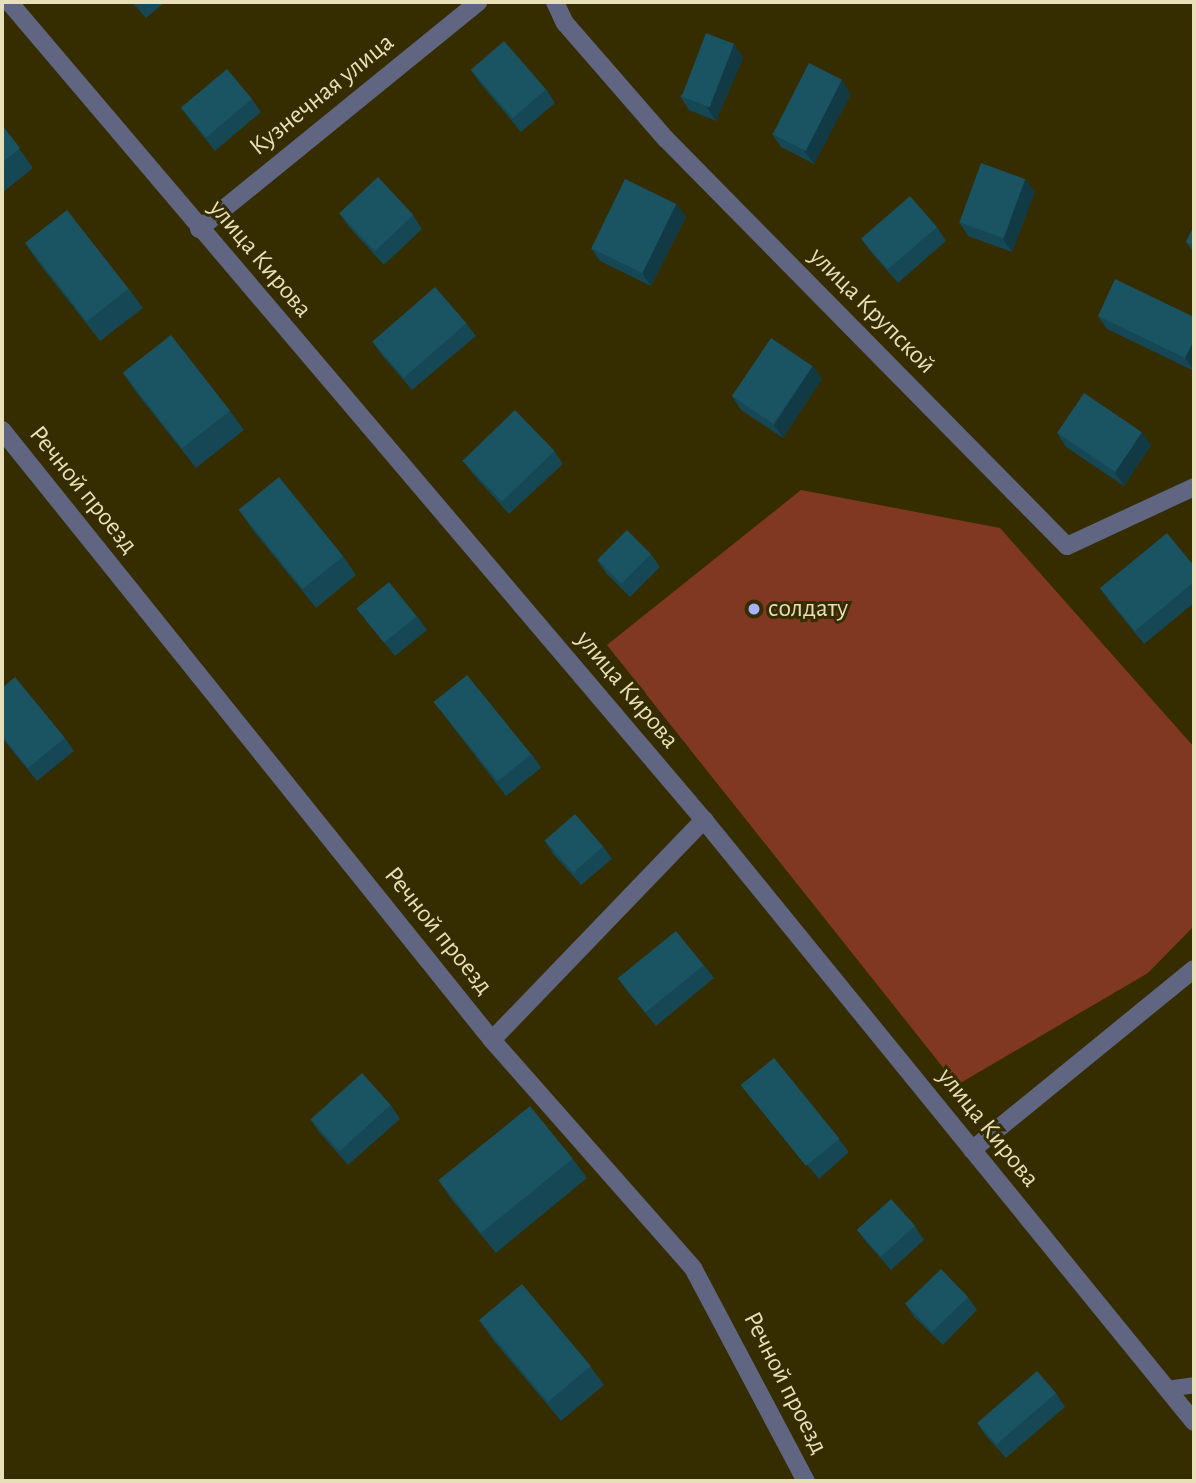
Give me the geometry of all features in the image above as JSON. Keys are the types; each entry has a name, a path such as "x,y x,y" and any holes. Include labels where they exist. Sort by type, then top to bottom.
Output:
{"street":[{"name":"улица Кирова","path":"9,2 199,229 704,820 1194,1422"},
{"name":"Кузнечная улица","path":"199,229 478,2"},
{"name":"улица Крупской","path":"555,2 565,23 666,139 1067,545 1194,487"},
{"name":"Речной проезд","path":"2,430 492,1040 693,1268 723,1320 743,1370 806,1481"},
{"path":"492,1040 704,820"},
{"path":"972,1150 1194,969"}],"lane":[{"path":"1167,1390 1194,1385"}],"shaded area":[{"path":"801,490 1000,528 1194,747 1194,926 1148,973 957,1085 607,645"}],"building":[{"path":"706,33 734,44 710,107 682,96"},
{"path":"504,41 546,89 513,118 471,70"},
{"path":"809,63 842,80 806,151 773,134"},
{"path":"227,69 252,99 206,137 181,108"},
{"path":"2,125 20,148 2,163"},
{"path":"981,163 1025,179 1004,238 959,222"},
{"path":"378,177 413,215 375,251 339,213"},
{"path":"625,179 676,204 642,273 591,248"},
{"path":"910,196 937,227 888,270 861,239"},
{"path":"67,210 129,289 87,321 25,243"},
{"path":"1194,226 1194,246 1186,242"},
{"path":"1115,279 1194,317 1194,340 1185,358 1098,316"},
{"path":"435,287 466,323 404,378 372,341"},
{"path":"171,335 230,411 182,448 123,373"},
{"path":"771,338 812,366 773,424 732,396"},
{"path":"1084,393 1142,432 1115,472 1057,433"},
{"path":"515,410 555,451 502,502 462,461"},
{"path":"279,477 343,556 303,589 239,510"},
{"path":"627,530 651,554 621,584 597,560"},
{"path":"1167,533 1194,566 1194,582 1135,631 1100,588"},
{"path":"389,582 417,616 384,643 356,608"},
{"path":"467,675 531,754 498,781 434,702"},
{"path":"15,677 65,738 28,768 2,736 2,688"},
{"path":"575,814 603,846 573,873 545,840"},
{"path":"676,931 704,965 645,1012 618,978"},
{"path":"774,1058 839,1139 806,1166 741,1085"},
{"path":"362,1073 391,1105 339,1151 311,1119"},
{"path":"530,1106 573,1159 481,1233 438,1180"},
{"path":"891,1199 915,1226 881,1257 857,1230"},
{"path":"941,1269 968,1297 932,1332 905,1304"},
{"path":"522,1284 591,1366 548,1402 479,1320"},
{"path":"1037,1371 1056,1393 996,1445 977,1423"}],"place":[{"name":"солдату","path":"754,609"}]}
